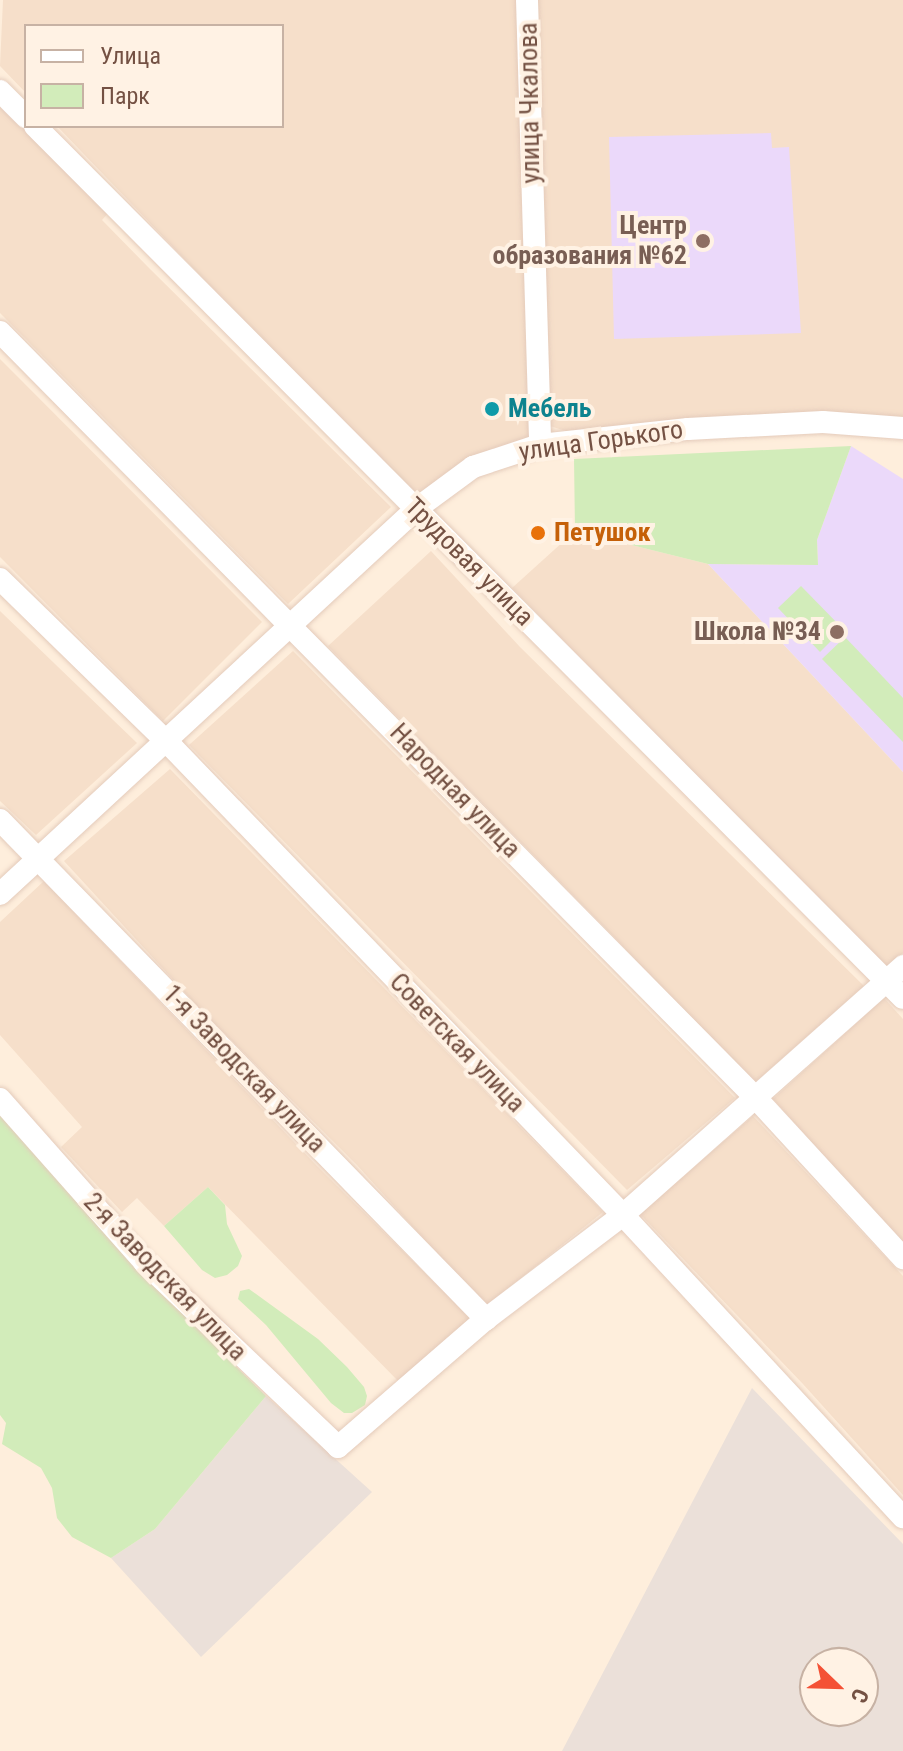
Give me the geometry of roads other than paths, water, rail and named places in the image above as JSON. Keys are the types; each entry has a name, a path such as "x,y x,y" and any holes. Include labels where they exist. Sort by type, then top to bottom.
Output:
{"street":[{"name":"улица Чкалова","path":"527,0 540,445"},
{"path":"0,91 24,115"},
{"name":"Трудовая улица","path":"37,128 416,509 895,973 903,998"},
{"name":"Народная улица","path":"0,332 292,624 755,1097 903,1258"},
{"name":"улица Горького","path":"0,894 416,509 473,467 540,445 783,422 903,428"},
{"name":"Советская улица","path":"0,579 166,741 623,1215 903,1517"},
{"name":"1-я Заводская улица","path":"0,820 41,858 486,1319"},
{"path":"486,1319 623,1215 895,973"},
{"name":"2-я Заводская улица","path":"0,1099 144,1262 338,1447 486,1319"}],"place":[{"name":"Центр образования №62","path":"703,241"},
{"name":"Мебель","path":"492,409"},
{"name":"Петушок","path":"538,533"},
{"name":"Школа №34","path":"837,632"}]}
